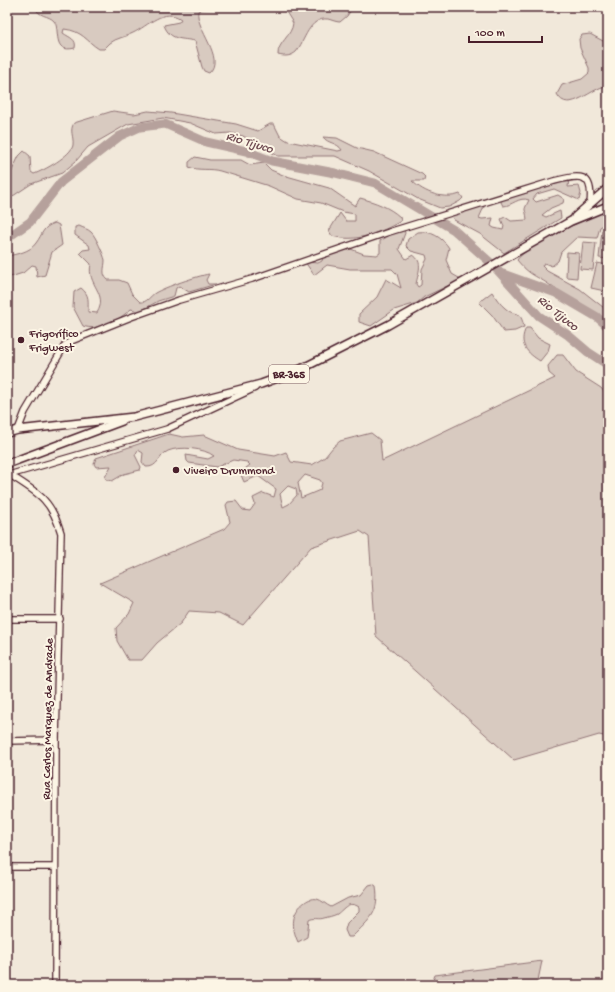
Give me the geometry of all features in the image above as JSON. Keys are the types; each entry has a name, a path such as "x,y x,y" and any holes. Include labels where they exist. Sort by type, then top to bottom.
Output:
{"main road":[{"name":"BR-365","path":"7,464 134,417 261,384 297,371 342,350 549,234 570,221 608,188"},
{"name":"BR-365","path":"570,221 608,206"},
{"name":"BR-365","path":"7,433 18,430 134,417"}],"street":[{"path":"18,430 25,412 59,354 71,341 152,310 252,279 389,232 457,210 573,177 582,177 590,183 592,190 590,204"},
{"path":"8,475 167,428 261,384"},
{"name":"Rua Carlos Marquez de Andrade","path":"8,475 46,500 58,521 61,533 56,740 55,985"},
{"path":"7,619 60,619"},
{"path":"7,741 56,740"},
{"path":"7,867 56,867"}],"shaded area":[{"path":"35,7 243,7 203,9 198,11 198,18 214,60 213,67 209,73 204,71 202,67 195,41 173,36 164,25 179,22 181,19 175,16 162,16 127,36 112,41 104,49 99,49 76,32 64,29 63,33 75,43 75,48 67,49 60,44 58,40 54,21 39,13"},
{"path":"283,7 353,7 347,16 340,22 322,19 316,22 308,31 296,52 286,56 278,55 278,51 290,32 293,23"},
{"path":"590,34 603,41 608,41 608,86 602,87 574,101 568,102 562,100 557,94 562,85 582,79 589,73 589,68 580,48 579,39 582,35"},
{"path":"113,111 134,114 148,111 171,113 236,124 258,131 270,124 274,124 280,136 288,141 338,151 342,150 340,147 327,141 323,137 337,138 357,148 374,152 422,174 425,177 424,181 412,181 428,192 441,196 454,196 460,194 463,198 449,207 440,208 418,199 369,171 335,156 278,156 243,136 230,133 216,134 190,123 163,118 128,124 88,147 76,161 62,173 31,184 7,200 7,181 19,156 24,151 30,156 31,172 34,174 63,158 68,153 73,145 72,129 74,123"},
{"path":"195,157 210,160 241,160 250,165 264,163 271,170 283,175 329,188 355,206 360,198 382,205 396,213 400,217 401,221 368,236 341,238 332,236 329,231 340,213 346,221 355,221 355,214 343,212 321,203 298,199 269,186 220,171 189,167 189,162"},
{"path":"569,179 568,187 579,186 581,193 579,200 554,189 537,194 533,199 536,202 558,195 564,199 563,203 551,208 542,215 546,217 560,211 561,218 504,253 480,234 454,220 450,214 483,204 484,207 479,218 493,218 491,226 503,230 504,226 501,219 505,217 511,221 527,220 525,209 529,200 522,199 503,206 501,202 502,198"},
{"path":"608,210 608,226 603,225 600,227 597,238 577,237 561,252 558,261 552,266 544,263 542,266 547,271 580,289 608,311 608,323 586,311 546,282 530,273 517,260 522,254 544,240"},
{"path":"55,223 59,225 62,245 52,252 45,275 37,277 36,266 32,265 23,273 7,278 7,256 30,249 45,229"},
{"path":"79,226 90,231 97,241 105,260 104,273 106,278 108,280 119,280 127,283 132,294 140,302 145,301 155,293 166,288 204,275 209,274 206,280 208,284 216,284 189,292 179,286 176,288 174,296 158,301 137,313 135,310 131,309 121,317 108,324 95,327 83,326 73,307 74,292 81,288 86,293 88,298 88,312 97,313 100,306 100,300 90,271 91,264 80,253 83,250 90,249 89,245 75,235 75,227"},
{"path":"404,229 405,233 399,249 406,259 413,255 418,261 419,268 416,284 418,287 421,285 422,269 427,259 426,255 411,251 406,246 408,239 418,232 427,232 432,234 440,238 446,244 449,248 446,260 452,274 459,278 458,281 424,297 417,303 394,310 371,326 359,322 359,314 377,297 386,279 401,288 397,274 392,269 350,269 327,265 314,275 305,262 318,263 322,261 323,257 348,248 364,254 377,255 380,253 380,241 397,231"},
{"path":"602,230 608,231 608,259 599,258"},
{"path":"583,242 596,243 593,270 580,269"},
{"path":"567,252 579,253 577,278 566,277"},
{"path":"597,263 608,265 608,277 605,291 591,288"},
{"path":"492,292 505,308 521,317 524,327 515,331 504,332 492,315 479,302"},
{"path":"526,328 530,328 538,338 550,344 548,351 540,361 531,355 525,348 523,339"},
{"path":"557,355 563,355 576,372 601,388 605,393 604,396 608,396 608,737 599,735 514,760 376,636 369,537 360,531 311,547 243,625 219,613 189,611 181,623 157,643 142,660 128,660 117,641 116,628 129,614 134,603 100,583 224,529 230,522 226,505 228,502 236,501 243,510 250,511 255,504 253,498 263,493 274,497 276,489 258,476 244,482 241,475 250,465 247,462 233,460 217,467 189,463 187,461 186,455 208,459 214,456 204,451 185,448 173,449 162,455 156,463 150,467 146,467 142,462 143,453 138,450 135,455 141,467 140,470 124,474 112,481 106,479 105,477 111,466 96,467 94,464 96,458 169,434 183,437 204,435 238,450 275,456 286,452 291,462 312,465 325,457 340,441 371,433 380,440 382,461 555,378 549,373 548,366","holes":["305,475 320,480 322,483 320,490 301,498 298,483","288,486 296,489 297,495 289,504 283,507 280,494"]},
{"path":"373,884 376,886 377,895 375,909 369,920 352,937 348,937 345,930 347,923 359,911 359,907 352,904 346,906 337,914 322,919 309,920 307,937 298,942 293,925 297,910 305,902 311,899 317,899 331,907 348,898 361,895 369,885"},
{"path":"542,961 537,985 431,985 435,975"}],"waterway":[{"name":"Rio Tijuco","path":"7,238 30,222 61,182 120,136 140,127 165,124 206,142 246,151 272,161 335,173 375,183 454,230 491,263 539,316 568,335 588,352 608,365"},
{"name":"Rio Tijuco","path":"503,274 556,293 597,317 608,327"}],"place":[{"name":"Frigorífico Frigwest","path":"21,340"},
{"name":"Viveiro Drummond","path":"176,470"}]}
